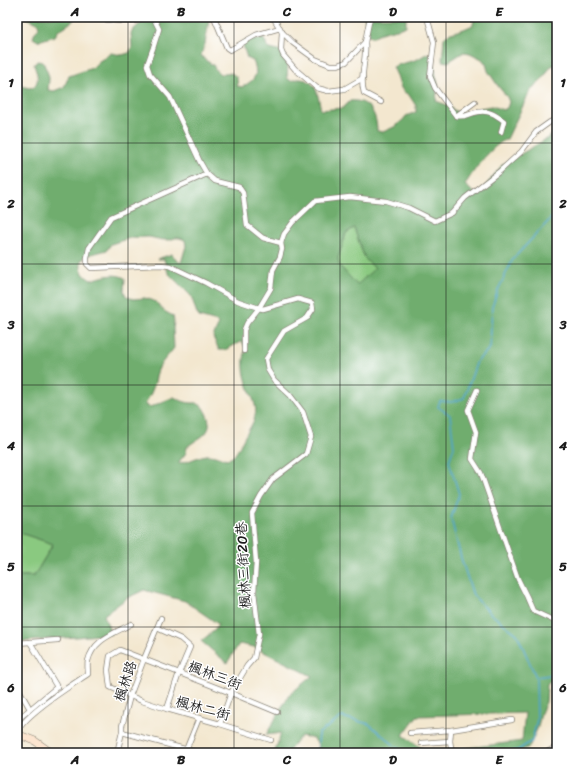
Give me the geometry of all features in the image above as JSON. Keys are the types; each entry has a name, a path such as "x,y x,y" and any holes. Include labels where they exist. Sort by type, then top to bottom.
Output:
{"main road":[{"path":"17,734 35,741 50,753"}],"street":[{"path":"98,17 112,21 139,20 144,17"},
{"path":"154,17 159,29 147,65 150,74 170,97 207,174 214,181 239,187 243,193 248,225 263,238 281,243"},
{"path":"214,17 230,50 256,35 281,30"},
{"path":"273,17 281,30 293,43 315,59 330,65 338,65 346,62 365,42"},
{"path":"370,17 365,42 366,48 362,86 364,93 381,102"},
{"path":"427,17 434,42 430,76 435,88 456,116 462,117 477,112 491,112 504,121 501,132"},
{"path":"549,17 557,20"},
{"path":"281,30 281,50 283,55 295,69 317,88 328,91 344,89 363,78"},
{"path":"456,116 475,102"},
{"path":"244,351 244,330 246,323 271,288 273,270 280,257 282,249 281,243 284,234 293,222 315,202 350,197 386,201 409,208 435,220 452,212 465,198 521,152 536,132 557,119"},
{"path":"207,174 111,217 89,248 87,264 91,268 160,265 170,266 206,283 238,301 258,308"},
{"name":"楓林三街20巷","path":"231,693 247,666 254,658 259,634 254,592 256,562 252,513 261,496 273,479 306,454 311,437 303,412 290,395 274,380 268,370 266,359 284,331 307,318 313,309 312,303 298,299 263,309 258,308"},
{"path":"477,390 468,410 476,432 472,459 481,473 518,580 533,612 557,622"},
{"name":"楓林路","path":"117,753 130,696 161,618"},
{"path":"17,734 18,729 34,712 88,674 87,662 92,650 101,640 131,624"},
{"path":"157,628 181,639 190,647 179,673 167,709"},
{"path":"17,643 58,640"},
{"path":"17,720 57,687 30,642"},
{"name":"楓林三街","path":"130,696 110,687 108,670 110,656 120,650 277,712"},
{"path":"17,686 30,709"},
{"path":"220,724 231,693"},
{"name":"楓林二街","path":"130,696 167,709 271,740"},
{"path":"186,750 199,718"},
{"path":"410,733 451,730 512,720"},
{"path":"451,730 450,741 452,753"},
{"path":"122,732 200,753"},
{"path":"421,744 450,741"},
{"path":"545,753 557,747"}],"green space":[{"path":"23,17 74,17 73,21 58,31 55,36 38,41 33,38 35,32 39,28 38,23"},
{"path":"140,17 180,17 182,21 186,21 206,17 209,20 205,44 201,55 213,65 220,74 231,73 235,75 237,86 242,87 255,77 256,70 253,61 247,58 242,42 263,38 268,48 279,50 287,60 287,78 291,81 303,79 314,86 321,110 343,108 350,101 362,102 371,109 377,125 377,131 383,132 394,127 406,116 416,112 416,106 409,95 401,88 393,67 417,59 429,53 434,65 438,83 436,101 447,105 461,114 471,113 480,108 492,106 503,110 507,108 509,102 507,97 488,71 486,64 482,59 470,53 464,52 448,62 442,61 444,38 448,34 473,25 474,19 470,17 557,17 557,65 551,66 540,82 531,89 507,139 489,152 465,185 473,192 479,194 502,165 548,138 557,131 557,678 549,682 547,685 546,702 541,713 538,727 529,747 516,753 429,753 318,753 319,746 313,738 301,736 288,752 275,751 281,733 266,735 289,695 312,676 254,647 239,644 227,663 201,641 215,630 218,624 185,601 144,590 127,598 104,615 111,634 17,642 17,576 34,576 53,544 17,532 17,85 29,88 34,87 36,84 37,74 34,65 37,61 43,62 48,73 48,90 54,91 64,87 69,76 92,68 111,53 122,55 129,53 132,48 131,33 141,23","holes":["354,228 365,259 375,268 357,285 339,265 338,258 346,233","133,237 149,237 166,240 179,238 185,240 186,246 181,263 176,260 172,254 157,259 164,259 169,274 191,296 199,317 217,322 218,326 213,337 219,350 225,350 242,341 246,349 244,372 255,404 256,412 252,424 237,452 231,458 226,459 213,455 207,455 178,463 186,453 187,447 205,434 208,430 209,420 203,407 196,403 185,402 174,397 150,407 145,405 154,386 159,367 174,348 173,316 164,311 156,302 145,298 133,299 126,296 124,291 125,278 121,276 104,276 91,280 84,274 81,269 81,260 92,254 107,250 111,244","525,713 522,741 429,753 403,735 417,716"]},
{"path":"364,17 406,17 406,26 381,33 373,37 368,35 368,28"},
{"path":"354,228 365,259 375,268 357,286 339,265 338,258 346,233"},
{"path":"17,532 53,544 34,576 17,576"}],"waterway":[{"path":"536,677 517,634 491,614 473,595 461,558 451,518 459,494 449,461 454,447 450,415 438,407 440,401 452,402 464,398 477,361 490,348 492,307 498,290 513,259 557,212"},
{"path":"507,753 518,750 532,741 537,720 536,677 557,674"},
{"path":"317,753 319,733 342,717 369,724 400,750 414,753"}]}
